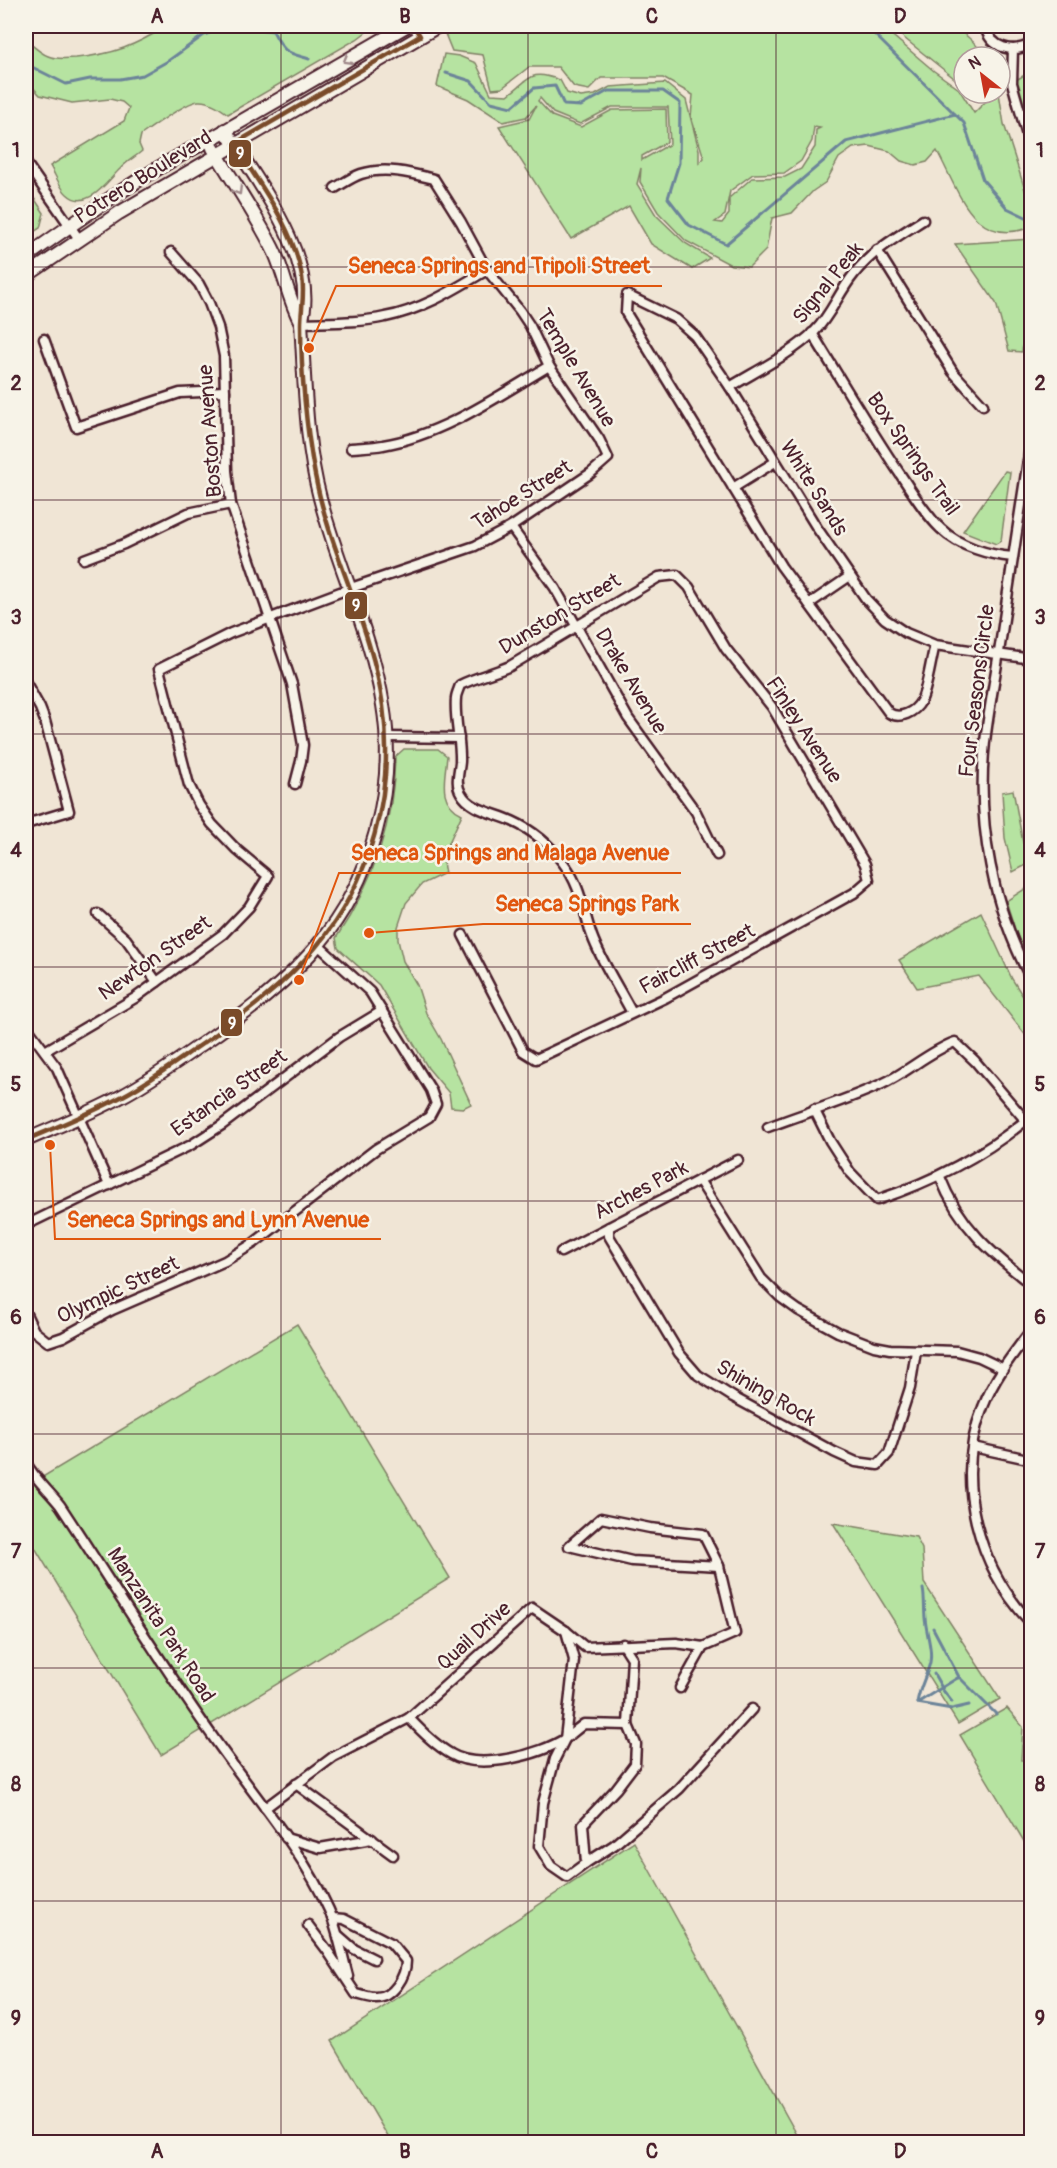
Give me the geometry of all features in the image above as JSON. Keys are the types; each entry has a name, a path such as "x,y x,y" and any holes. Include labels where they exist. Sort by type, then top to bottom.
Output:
{"street":[{"name":"Potrero Boulevard","path":"26,276 119,213 406,45 417,31 438,26"},
{"path":"985,26 997,44 1013,49 1032,43"},
{"name":"Potrero Boulevard","path":"26,256 123,189 399,27"},
{"path":"399,27 406,45"},
{"path":"1013,49 1012,83 1032,153"},
{"path":"26,1140 122,1096 219,1033 271,992 318,945 346,903 363,869 376,830 384,792 387,737 379,683 328,531 310,454 301,323 304,314 303,293 297,259 277,213 225,130"},
{"path":"208,140 274,252 294,310 301,323"},
{"path":"26,163 79,239"},
{"name":"Temple Avenue","path":"335,188 361,174 375,172 413,173 434,179 487,270 520,311 549,366 599,439 608,458"},
{"name":"Signal Peak","path":"730,387 782,355 812,333 825,318 854,274 877,250 923,220"},
{"path":"877,250 953,372 983,405"},
{"name":"Boston Avenue","path":"171,252 191,273 209,303 218,327 224,356 227,471 231,504 292,684 303,745 295,784"},
{"path":"301,323 385,317 433,301 487,270"},
{"name":"White Sands","path":"733,488 626,313 627,295 667,314 686,327 706,351 850,576 866,599 885,619 906,633 935,645 1032,659"},
{"name":"Box Springs Trail","path":"812,333 929,516 943,531 958,541 996,556 1013,557"},
{"path":"44,339 76,427 180,393 225,391"},
{"path":"351,448 384,445 436,428 458,418 549,366"},
{"name":"Four Seasons Circle","path":"1032,435 985,743 982,776 985,834 991,870 1005,921 1018,955 1032,981"},
{"name":"Tahoe Street","path":"268,876 237,850 212,824 199,805 189,784 159,669 231,633 269,618 475,546 511,527 591,473 608,458"},
{"path":"776,462 733,488 781,566 884,708 894,716 903,716 922,700 935,645"},
{"path":"84,559 124,544 188,513 231,504"},
{"name":"Drake Avenue","path":"511,527 555,588 628,718 696,812 717,855"},
{"name":"Dunston Street","path":"459,738 456,697 460,685 510,666 659,577 677,574"},
{"name":"Finley Avenue","path":"677,574 689,586 726,649 772,707 865,864 869,880"},
{"path":"809,604 850,576"},
{"path":"26,686 45,721 69,811 26,824"},
{"path":"387,737 459,738 460,760 457,783 461,794 474,806 512,821 529,831 546,844 564,864 580,893 592,936 601,956 632,1013"},
{"name":"Newton Street","path":"45,1052 135,998 223,934 249,907 268,876"},
{"name":"Faircliff Street","path":"463,935 523,1051 536,1059 723,968 854,893 869,880"},
{"path":"98,915 126,939 157,982"},
{"path":"318,945 355,976 370,992 382,1011"},
{"name":"Olympic Street","path":"26,1314 34,1331 48,1342 63,1337 112,1310 225,1261 254,1243 376,1149 429,1117 436,1104 431,1090 382,1011"},
{"name":"Estancia Street","path":"26,1226 173,1155 222,1125 311,1056 382,1011"},
{"path":"26,1026 57,1068 110,1185"},
{"path":"768,1127 814,1109 882,1084 938,1048 955,1042 975,1061 1028,1125 940,1177 877,1200 850,1172 830,1141 814,1109"},
{"name":"Arches Park","path":"561,1252 738,1160"},
{"path":"940,1177 948,1197 977,1239 1032,1285"},
{"path":"699,1180 761,1278 780,1297 798,1310 858,1341 890,1349 957,1351 979,1357 1002,1368"},
{"name":"Shining Rock","path":"609,1227 609,1236 665,1332 678,1353 698,1375 733,1397 856,1462 878,1465 889,1453 910,1388 916,1351"},
{"path":"1032,1329 1002,1368 983,1407 971,1465 972,1506 983,1546 1011,1601 1032,1624"},
{"path":"973,1447 1032,1460"},
{"name":"Manzanita Park Road","path":"26,1463 37,1481 60,1505 212,1736 286,1838 316,1886 332,1918 348,1976"},
{"path":"566,1630 585,1647 676,1643 703,1647 735,1633 718,1566 703,1534 650,1528 601,1518 569,1546 632,1561 718,1566"},
{"name":"Quail Drive","path":"409,1718 532,1608 566,1630"},
{"path":"566,1630 574,1660 565,1739 555,1759 543,1803 539,1846 551,1866 567,1877 614,1845 679,1789 752,1709"},
{"path":"586,1863 583,1824 616,1789 635,1764 636,1744 628,1725 632,1658 623,1644"},
{"path":"680,1688 703,1647"},
{"path":"266,1808 333,1757 409,1718 422,1732 452,1756 485,1763 534,1753 565,1739 584,1724 628,1725"},
{"path":"296,1784 393,1855"},
{"path":"286,1838 320,1848 372,1839"},
{"path":"308,1925 356,1994 377,1999 386,1996 406,1972 406,1961 391,1943 344,1919 332,1918"},
{"path":"338,1935 354,1949 374,1959"}],"green space":[{"path":"167,26 371,26 357,39 228,114 202,101 192,103 177,111 141,135 139,144 142,151 122,166 103,187 82,200 75,199 64,191 50,166 124,121 129,108 122,102 110,99 72,103 40,95 26,80 26,40 45,55 76,58 124,48"},
{"path":"463,26 881,26 952,84 952,105 969,105 974,113 982,105 1001,105 1004,124 1027,196 1031,227 1011,232 995,230 982,223 961,198 937,151 927,162 915,165 901,161 889,151 869,146 853,148 839,158 826,182 813,191 792,213 772,218 766,250 749,267 731,265 686,241 658,212 640,182 641,168 637,184 656,215 685,243 710,258 692,269 651,244 629,206 571,239 499,126 529,119 536,106 526,117 503,122 468,99 437,86 444,54 459,56 476,63 491,94 508,95 536,75 560,80 567,93 581,97 595,95 610,87 665,83 686,100 699,150 699,163 704,158 691,117 693,95 663,78 601,78 589,90 574,87 558,67 529,67 502,88 492,89 483,55 452,51 445,34","holes":["540,98 553,113 580,124 612,107 668,107 670,144 642,160 642,156 667,142 666,109 612,110 581,127 552,116 538,101","814,127 820,128 816,130 815,147 801,169 785,177 752,178 729,198 729,214 722,223 715,222 725,215 730,191 753,174 784,173 801,161 812,141"]},
{"path":"889,26 943,26 965,35 976,45 952,45 952,76"},
{"path":"1031,71 1031,130 1016,80"},
{"path":"26,186 44,213 40,228 26,237"},
{"path":"1031,239 1031,269 1022,352 1009,351 996,303 955,244"},
{"path":"1005,471 1010,472 1001,541 996,544 963,531"},
{"path":"404,749 438,749 447,756 444,789 449,803 462,814 442,858 445,873 422,884 406,903 398,927 398,940 403,961 417,985 426,1013 441,1039 471,1104 463,1108 451,1107 449,1093 428,1068 379,985 338,948 336,938 361,896 379,852 391,806 395,757"},
{"path":"1013,790 1023,843 1030,846 1032,862 1013,872 1005,838 1002,792"},
{"path":"1031,885 1031,966 1021,948 1006,901"},
{"path":"981,912 1012,979 1031,1009 1031,1042 979,976 917,988 899,960"},
{"path":"297,1324 450,1578 161,1755 26,1533 26,1487"},
{"path":"833,1523 916,1537 922,1549 924,1583 1000,1699 958,1724"},
{"path":"1007,1708 1023,1727 1021,1760 1031,1760 1031,1853 960,1735"},
{"path":"634,1842 801,2142 391,2142 332,2041"}],"waterway":[{"path":"26,64 66,84 90,79 120,79 143,75 168,61 204,35 227,26"},
{"path":"232,26 273,31 287,51 309,59"},
{"path":"866,26 964,123 983,180 1007,208 1032,220"},
{"path":"446,73 471,81 491,102 512,107 534,88 555,86 564,105 581,106 608,91 663,91 680,103 679,163 668,198 689,225 726,244 846,142 955,114"},
{"path":"917,1703 931,1655 923,1589"},
{"path":"933,1628 958,1678"},
{"path":"934,1674 942,1688"},
{"path":"969,1705 952,1709 917,1703 959,1677 996,1714"},
{"path":"942,1689 952,1702"}],"transit line":[{"name":"9","path":"26,1140 92,1112 140,1086 220,1031 263,998 315,948 351,894 364,865 382,803 385,771 386,738 378,676 361,619 330,533 315,475 303,381 301,325 303,289 298,259 275,207 234,144 420,36 414,26"}],"place":[{"name":"Seneca Springs and Tripoli Street","path":"309,348"},
{"name":"Seneca Springs Park","path":"369,933"},
{"name":"Seneca Springs and Malaga Avenue","path":"299,980"},
{"name":"Seneca Springs and Lynn Avenue","path":"50,1145"}]}
